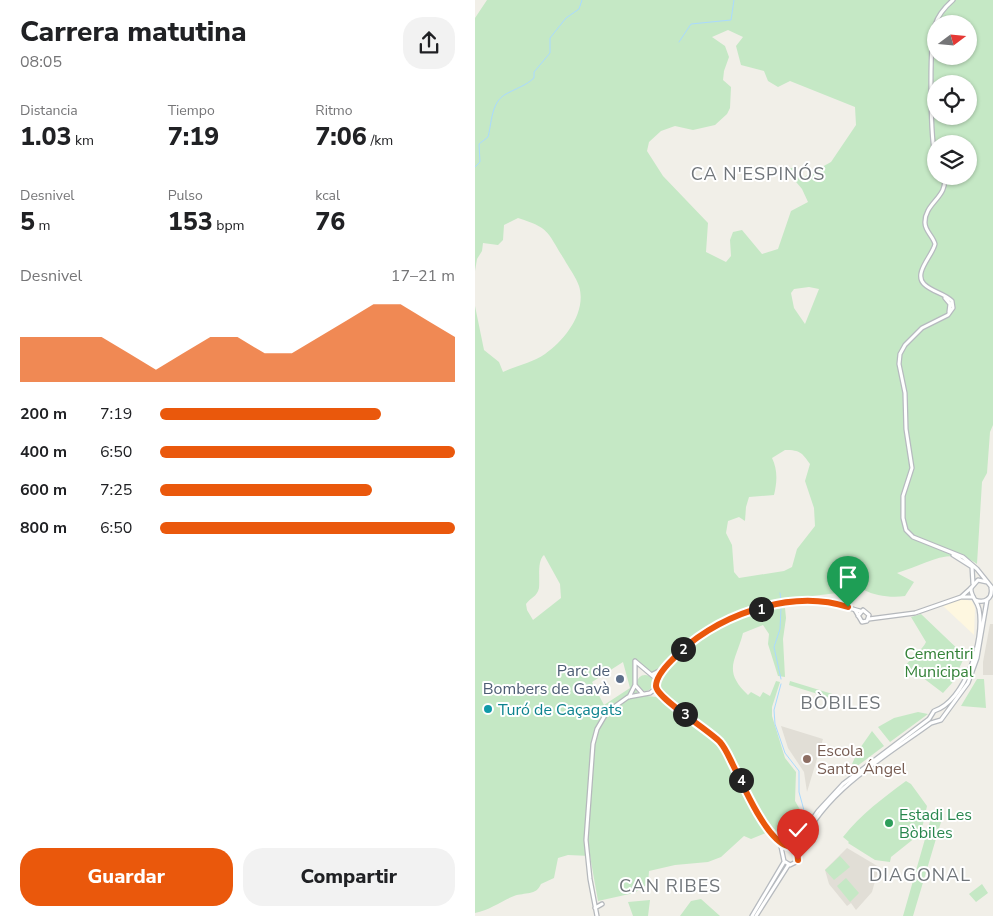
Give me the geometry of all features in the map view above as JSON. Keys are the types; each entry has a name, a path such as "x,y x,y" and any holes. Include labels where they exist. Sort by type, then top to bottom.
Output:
{"main road":[{"path":"942,15 954,0"},
{"path":"932,135 933,32 938,17 954,0"},
{"path":"933,135 936,65"},
{"path":"789,864 777,858 790,847 818,811 843,784 932,716 934,711 940,710 960,690 972,664 979,618 972,586 973,569 965,562 917,542 907,535 902,525 901,512 902,495 910,470 898,354 903,344 917,330 947,314 951,306 946,298 923,286 919,276 921,268 933,247 932,240 924,227 924,217 926,211 943,189 943,185"},
{"path":"754,916 789,864 797,861 798,852 814,824 844,788 936,721 941,720 943,715 959,698 972,676 977,658 992,588 963,557 913,537 906,530 903,513 903,496 912,468 906,429 905,393 899,364 900,354 905,345 922,328 948,315 953,308 952,301 926,286 921,277 935,244 926,227 926,217 944,191 944,185"},
{"path":"961,597 979,580 988,582"},
{"path":"854,610 862,622 869,617 910,614 961,597 974,598 981,602 990,598"},
{"path":"650,693 665,668 679,653 713,628 742,614 784,604 830,602 854,610 867,611 869,617"},
{"path":"858,616 860,611"},
{"path":"643,694 638,691 635,685 635,661 650,673 661,697"},
{"path":"635,679 641,673 650,673 665,668"},
{"path":"597,916 586,840 593,744 603,718 628,697 635,685"},
{"path":"628,697 650,693 661,697 694,720 720,742 757,810 780,842 782,853"},
{"path":"940,710 943,715"},
{"path":"932,716 936,721"},
{"path":"780,842 798,852"},
{"path":"754,916 783,861"},
{"path":"594,902 602,904 595,908"}],"shaded area":[{"path":"962,599 972,601 975,608 974,635 943,606"},
{"path":"990,624 993,624 993,675 983,675 983,662"},
{"name":"Escola Santo Ángel","path":"781,726 823,739 807,792 804,772 788,748"},
{"path":"847,848 879,867 872,892 856,910 851,903 847,906 829,884 825,870"}],"green space":[{"path":"487,0 993,0 993,425 990,432 987,473 982,482 977,564 957,556 948,556 897,573 914,582 905,596 884,596 864,590 777,600 736,613 708,627 692,638 662,668 653,673 634,659 633,674 638,695 656,697 710,737 724,753 768,832 751,839 744,836 721,857 708,862 675,865 649,871 648,884 634,893 598,901 590,856 568,855 558,858 554,878 541,884 536,890 514,896 486,910 475,913 475,306 484,350 499,362 503,372 541,357 553,348 573,324 580,306 581,296 576,279 547,232 536,225 518,218 504,225 503,240 498,245 483,243 475,271 475,18","holes":["728,30 743,37 736,46 741,65 764,71 768,81 778,87 790,81 855,107 856,125 831,162 804,177 794,167 786,170 802,189 808,202 791,211 778,249 762,254 742,230 733,232 730,240 731,256 726,262 706,252 708,223 663,176 647,151 649,142 661,131 675,126 693,130 715,125 727,114 730,108 731,87 723,80 729,57 725,46 712,37","809,287 819,289 805,324 794,308 791,293 794,289","785,450 790,450 801,453 810,464 805,481 814,508 815,526 797,549 792,567 784,571 739,578 734,572 732,545 726,533 728,521 739,517 745,521 749,497 774,495 776,476 772,458","544,555 560,584 561,598 533,620 526,604 538,591 540,561","623,662 630,688 604,705 592,682"]},
{"path":"785,608 786,618 783,639 785,677 778,676 768,644 769,634 763,625 743,633 733,665 733,672 735,679 748,695 751,692 760,697 763,692 770,696 776,681 780,682 772,707 772,716 785,758 796,772 795,801 806,820 793,843 789,844 771,829 762,816 726,746 710,731 673,706 659,690 661,680 667,669 687,649 711,632 722,625 738,619 765,611"},
{"name":"Cementiri Municipal","path":"921,614 965,656 952,683 943,693 906,665 926,642 911,617"},
{"path":"642,675 648,675 653,680 651,689 642,691 637,686 637,680"},
{"path":"977,679 984,679 986,708 961,706"},
{"path":"790,681 839,696 837,700 789,685"},
{"path":"918,712 928,714 890,742 878,727 894,718"},
{"path":"872,731 884,746 856,767 852,764 858,751"},
{"name":"Estadi Les Bòbiles","path":"906,781 911,784 927,806 921,833 891,857 890,862 875,860 848,843 843,837 857,821"},
{"path":"933,811 941,822 913,916 903,916"},
{"path":"840,856 850,867 834,880 825,870"},
{"path":"846,878 859,893 850,902 837,886"},
{"path":"982,884 988,893 976,902 969,894"},
{"path":"701,899 720,916 680,916 691,901"},
{"path":"650,900 648,916 633,916 628,902"}],"waterway":[{"path":"475,167 480,162 479,144 488,137 497,102 506,94 534,78 534,72 550,53 550,38 566,18 579,9 582,0"},
{"path":"679,42 691,24 731,20 734,0"},
{"path":"780,593 781,601"},
{"path":"781,608 780,629 774,647 781,679"},
{"path":"781,684 774,710 775,724 785,753 799,771 799,792 805,814"}],"place":[{"name":"Parc de Bombers de Gavà","path":"620,679"},
{"name":"Turó de Caçagats","path":"488,709"},
{"name":"Escola Santo Ángel","path":"807,759"},
{"name":"Estadi Les Bòbiles","path":"889,823"}],"district":[{"name":"CA N'ESPINÓS","path":"758,174"},
{"name":"BÒBILES","path":"841,703"},
{"name":"DIAGONAL","path":"920,875"},
{"name":"CAN RIBES","path":"670,886"}],"route":[{"path":"798,860 797,850 780,842 766,825 720,742 694,720 661,697 656,683 665,668 679,653 713,628 742,614 793,602 830,602 848,607"}]}
